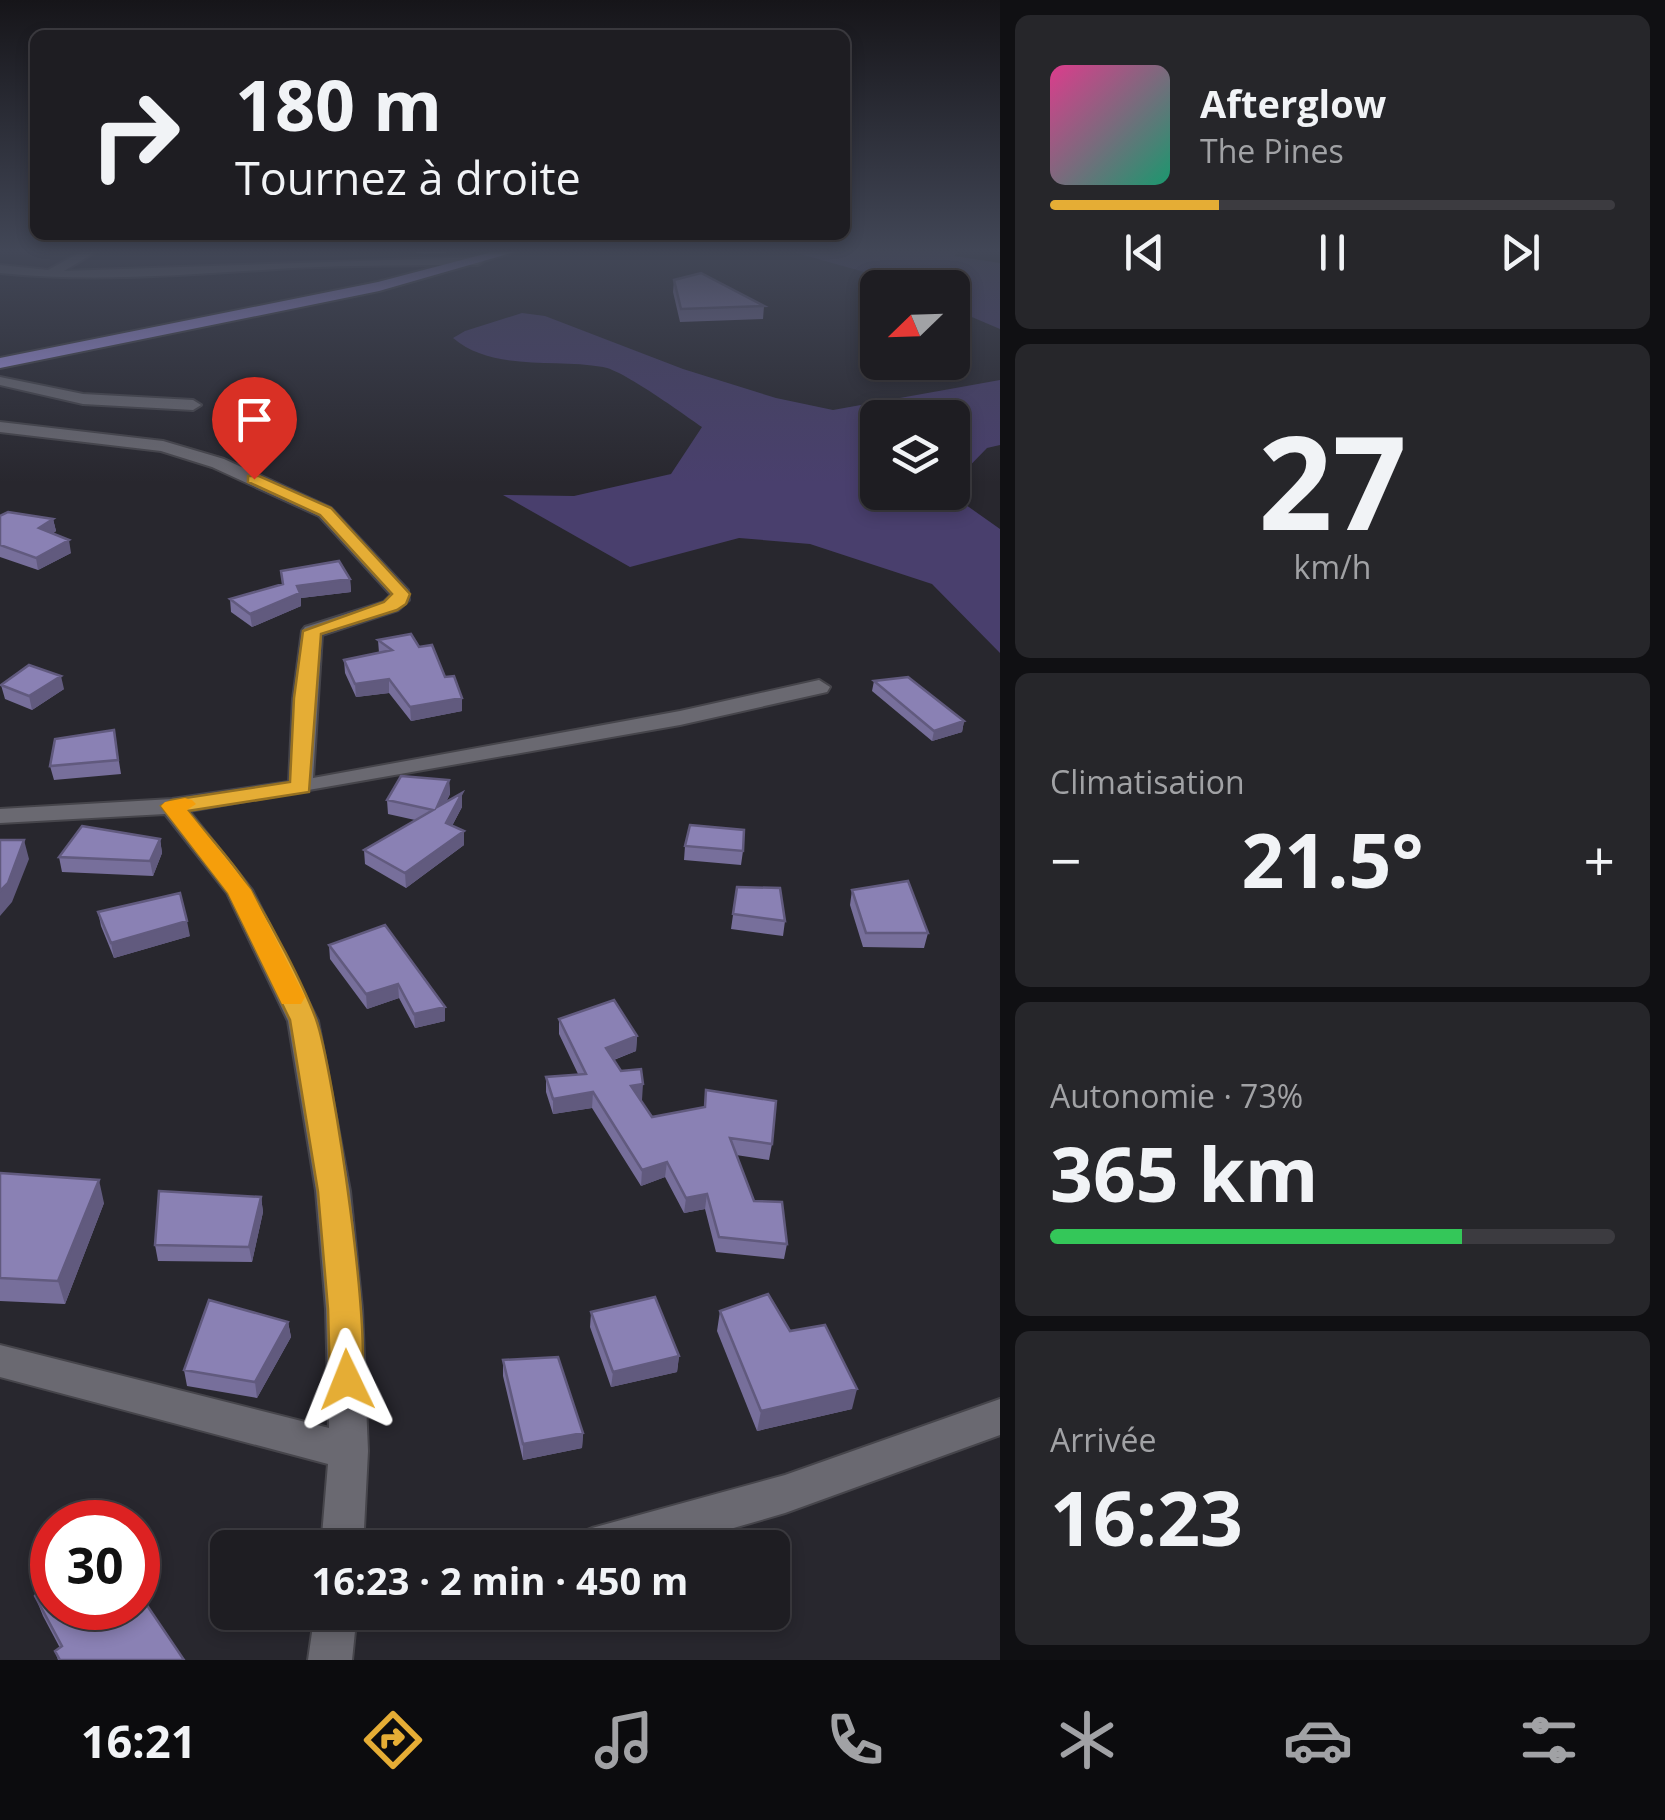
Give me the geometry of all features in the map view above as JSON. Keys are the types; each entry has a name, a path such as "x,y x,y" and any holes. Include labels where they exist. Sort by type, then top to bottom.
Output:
{"highway":[{"path":"0,363 170,328"}],"street":[{"path":"0,381 83,399 193,405"},
{"path":"0,427 164,446 218,462 325,512 401,594 390,606 312,631 304,698 301,788"},
{"path":"0,816 172,806 301,788 680,718 818,687"},
{"path":"172,806 239,890 303,1020 333,1192 344,1309 349,1451 343,1530"},
{"path":"0,1360 349,1451"},
{"path":"656,1530 785,1494 1000,1418"},
{"path":"330,1660 334,1630"}],"shaded area":[{"path":"473,328 577,328 683,369 776,398 833,410 860,405 860,510 970,508 1000,529 1000,653 932,584 810,544 739,538 630,567 503,495 574,496 671,474 702,427 612,370 505,360 469,349 453,338"},
{"path":"1000,380 1000,445 987,448 970,466 970,400 889,400"}],"building":[{"path":"8,512 53,519 39,528 69,540 36,558 0,545 0,516"},
{"path":"339,561 350,579 297,586 300,593 250,614 230,599 283,584 281,571"},
{"path":"411,634 419,647 432,645 445,677 454,676 462,698 410,707 389,679 355,684 344,660 392,650 378,640"},
{"path":"29,665 61,676 29,696 1,685"},
{"path":"908,677 964,721 934,731 874,681"},
{"path":"114,730 118,760 50,766 55,739"},
{"path":"401,776 449,780 437,807 462,793 446,823 464,831 405,873 364,850 433,810 387,800"},
{"path":"690,825 744,830 743,851 685,846"},
{"path":"82,826 160,839 150,861 59,857"},
{"path":"0,840 24,840 8,883 0,891"},
{"path":"908,881 928,933 866,933 852,890"},
{"path":"737,887 780,888 785,921 733,914"},
{"path":"180,893 187,921 111,943 98,912"},
{"path":"385,925 445,1007 414,1014 398,984 366,994 329,945"},
{"path":"614,1000 637,1036 606,1048 621,1071 641,1069 643,1084 631,1086 652,1117 705,1107 706,1090 776,1101 772,1144 730,1138 754,1201 782,1202 787,1244 719,1237 707,1194 686,1198 667,1162 642,1170 593,1092 553,1099 546,1077 586,1074 559,1019"},
{"path":"0,1173 99,1180 58,1281 0,1278"},
{"path":"159,1191 261,1197 249,1247 155,1245"},
{"path":"768,1294 790,1331 825,1325 857,1389 761,1411 720,1311"},
{"path":"655,1297 679,1356 613,1372 591,1312"},
{"path":"209,1300 288,1322 255,1382 184,1370"},
{"path":"558,1357 583,1433 523,1444 503,1360"},
{"path":"160,1625 184,1660 60,1660 55,1651 62,1646 53,1630 160,1630"}],"slow traffic":[{"path":"185,804 172,806 239,890 292,997"}],"route":[{"path":"254,479 337,521 401,594 390,606 324,624 312,631 304,698 301,788 172,806 239,890 303,1020 333,1192 347,1380"}]}
